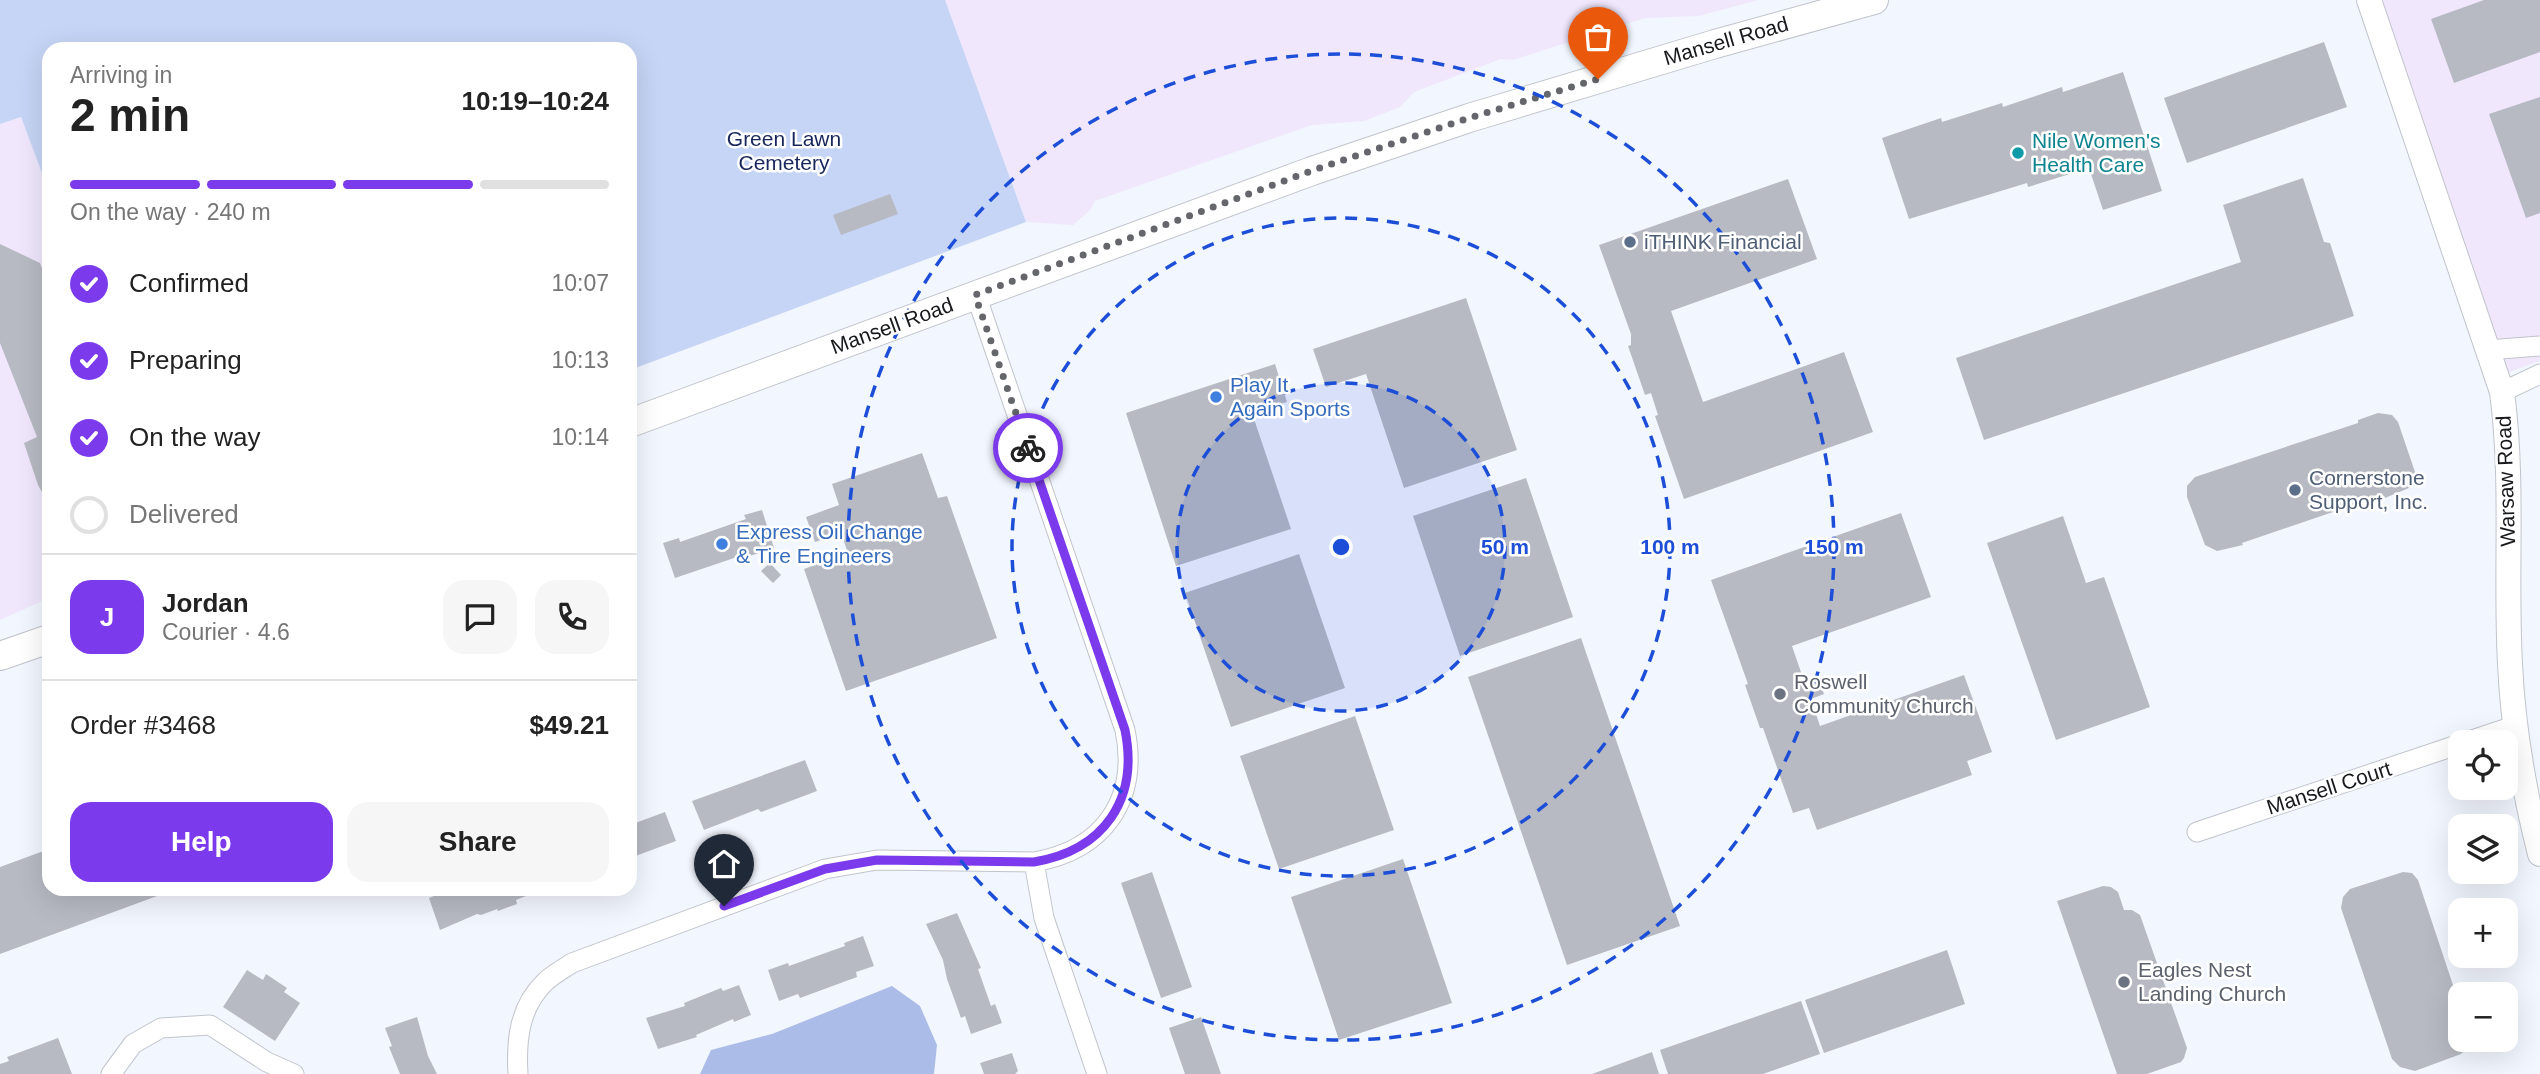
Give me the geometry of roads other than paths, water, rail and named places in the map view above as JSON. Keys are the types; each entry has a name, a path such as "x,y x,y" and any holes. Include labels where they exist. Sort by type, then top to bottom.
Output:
{"main road":[{"name":"Mansell Road","path":"637,420 1240,196 1458,121 1715,44 1874,0"},
{"path":"0,656 42,641"}],"street":[{"name":"Warsaw Road","path":"2369,0 2502,391 2507,432 2510,662 2514,726 2524,791 2540,854"},
{"path":"518,1074 516,1044 524,1011 544,983 572,963 825,869 877,860 1034,862 1074,851 1090,841 1105,826 1124,792 1129,772 1125,730 975,295"},
{"path":"2487,350 2540,346"},
{"path":"2502,391 2540,374"},
{"path":"2502,730 2514,726"},
{"name":"Mansell Court","path":"2197,832 2448,748"},
{"path":"1034,862 1044,918 1097,1074"},
{"path":"111,1074 133,1044 161,1028 210,1025 267,1062 294,1074"}],"place":[{"name":"Nile Women's Health Care","path":"2018,153"},
{"name":"iTHINK Financial","path":"1630,242"},
{"name":"Play It Again Sports","path":"1216,397"},
{"name":"Cornerstone Support, Inc.","path":"2295,490"},
{"name":"Express Oil Change & Tire Engineers","path":"722,544"},
{"name":"Roswell Community Church","path":"1780,694"},
{"name":"Eagles Nest Landing Church","path":"2124,982"}],"park label":[{"name":"Green Lawn Cemetery","path":"784,151"}]}
